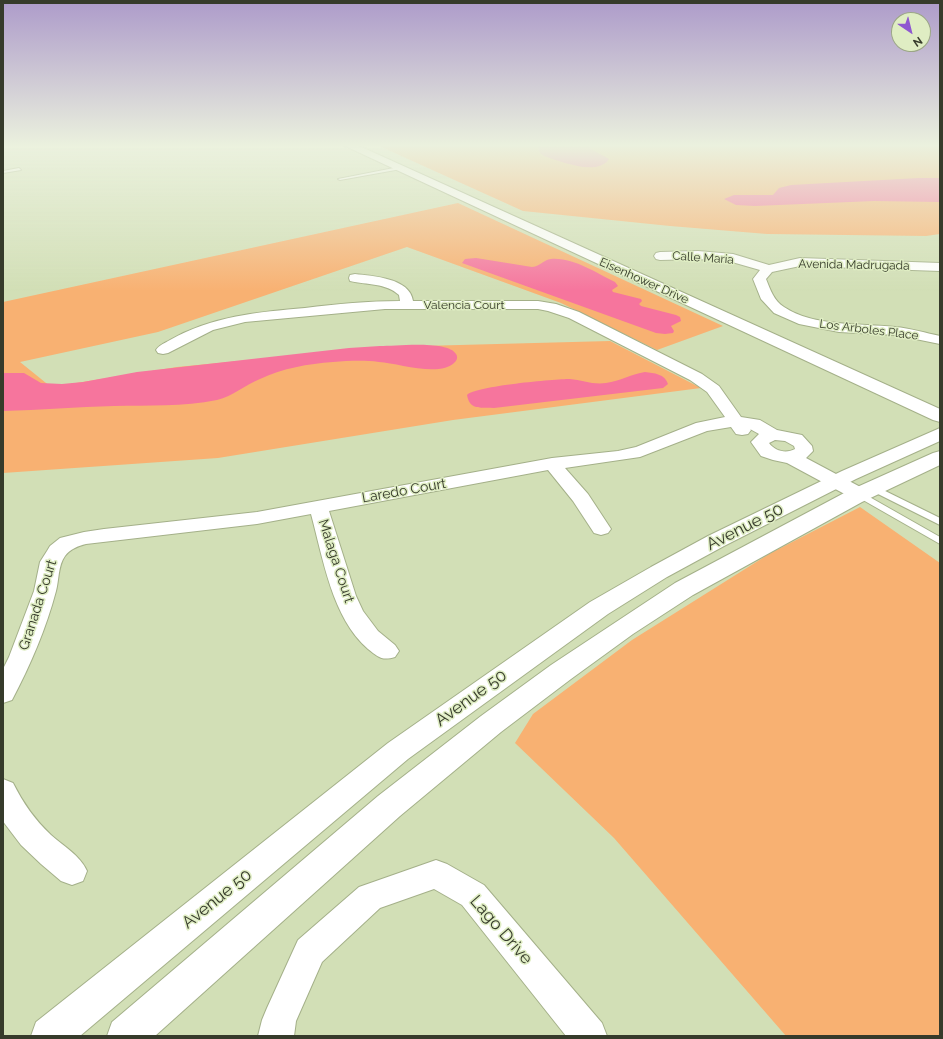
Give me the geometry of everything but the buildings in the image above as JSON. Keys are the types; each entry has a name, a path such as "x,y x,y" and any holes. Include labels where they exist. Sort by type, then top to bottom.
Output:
{"main road":[{"name":"Eisenhower Drive","path":"460,193 484,203"},
{"name":"Eisenhower Drive","path":"466,193 940,416"},
{"name":"Eisenhower Drive","path":"514,217 940,401"},
{"name":"Avenue 50","path":"126,1036 389,806 491,724 554,677 624,628 684,589 940,434"},
{"name":"Avenue 50","path":"50,1036 398,752 472,697 599,608 659,572 716,541 854,485 940,457"}],"street":[{"name":"Calle Maria","path":"660,256 698,255 733,258 768,269"},
{"name":"Avenida Madrugada","path":"768,269 800,262 940,266"},
{"name":"Los Arboles Place","path":"768,269 759,279 768,299 779,310 804,321 839,328 896,331 940,340"},
{"path":"355,278 379,282 401,290 406,294 407,305"},
{"name":"Valencia Court","path":"163,350 196,332 231,321 356,307 526,304 551,307 574,314 701,380 713,389 737,421 740,429 768,438 784,435 797,440 804,447 797,454 854,485"},
{"name":"Laredo Court","path":"67,543 84,538 104,535 212,524 552,464 640,452 702,428 737,421"},
{"path":"552,464 581,498 601,529"},
{"name":"Malaga Court","path":"318,506 345,596 353,614 370,637 387,651"},
{"name":"Granada Court","path":"3,693 24,650 45,591 51,562 57,551 67,543"},
{"path":"3,791 6,799 24,829 72,871"},
{"name":"Lago Drive","path":"276,1036 279,1020 310,951 370,897 436,874 473,895 588,1036"}],"lane":[{"path":"854,485 940,522"},
{"path":"854,485 940,541"}],"shaded area":[{"path":"484,193 940,193 940,234 926,236 767,234 523,211"},
{"path":"774,193 940,193 940,202 874,201 755,206 736,205 724,199 734,195 773,195"},
{"path":"458,203 723,326 657,350 561,303 407,247 158,332 20,362 51,387 177,367 384,347 610,341 701,388 453,420 218,458 3,473 3,302"},
{"path":"476,258 532,267 551,259 568,260 615,282 618,286 612,290 613,292 641,299 642,301 639,304 641,306 676,315 680,317 681,321 671,326 674,331 673,333 656,333 462,263 465,259"},
{"path":"433,345 451,350 456,354 457,358 455,362 448,367 439,369 418,368 373,361 333,362 305,365 269,375 223,398 191,404 100,406 3,411 4,373 24,373 41,383 62,384 83,382 137,372 349,348"},
{"path":"645,372 662,376 668,384 663,388 494,408 481,408 473,406 468,400 467,395 473,392 499,386 549,380 570,379 592,383 606,383"},
{"path":"860,507 940,563 940,1036 786,1036 614,838 515,743 533,714 632,640 769,554"}]}
